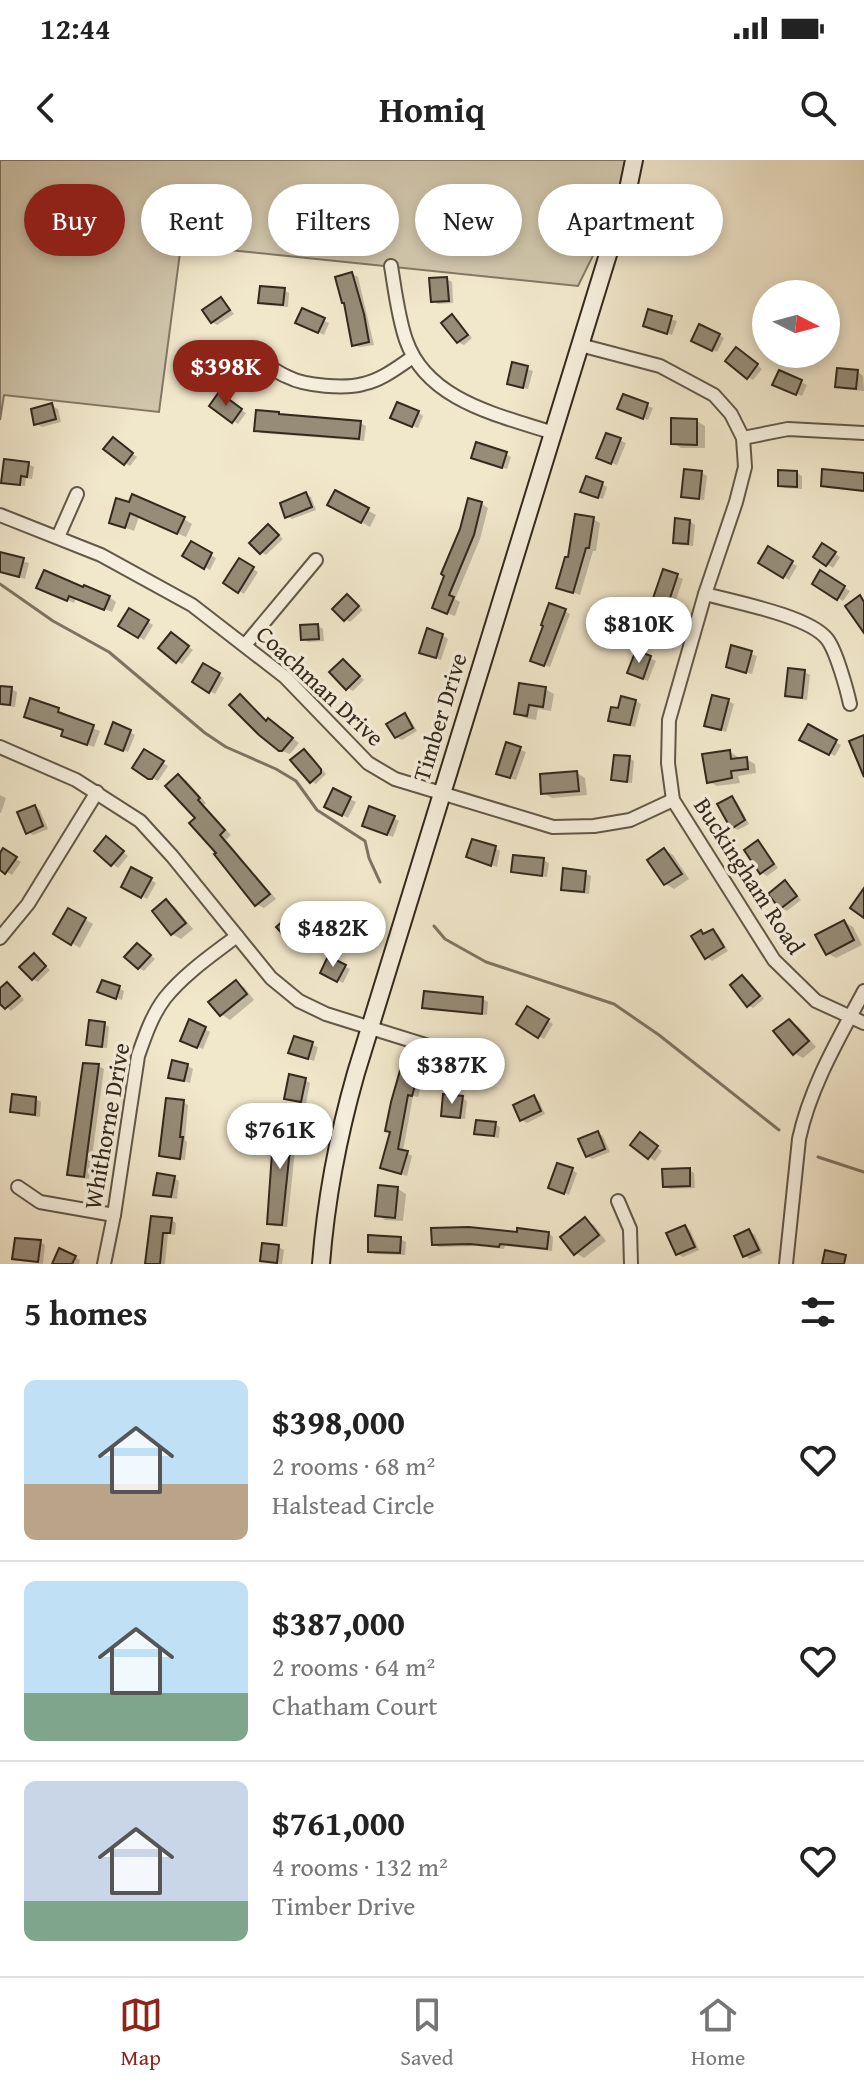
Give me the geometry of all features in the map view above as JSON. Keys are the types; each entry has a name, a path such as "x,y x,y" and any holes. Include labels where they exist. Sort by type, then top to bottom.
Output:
{"main road":[{"name":"Timber Drive","path":"629,184 634,160"},
{"name":"Timber Drive","path":"631,184 643,160"},
{"name":"Timber Drive","path":"321,1264 330,1185 342,1123 369,1027 607,256"}],"street":[{"path":"391,266 406,339 413,357 426,374 457,397 553,433"},
{"path":"580,345 660,366 714,395 731,414 743,438 788,429 864,433"},
{"path":"266,364 290,379 347,386 378,379 413,357"},
{"name":"Buckingham Road","path":"743,438 745,467 736,502 705,594 669,720 668,763 673,800 774,960 816,1001 864,1023"},
{"path":"58,537 77,494"},
{"name":"Coachman Drive","path":"0,515 101,555 192,605 285,677 368,763 395,779 553,827 594,826 630,820 673,800"},
{"path":"245,645 316,560"},
{"path":"705,594 807,624 828,640 850,704"},
{"path":"0,747 76,780 140,821 271,978 299,1001 326,1014 496,1067"},
{"path":"0,938 28,904 97,792"},
{"name":"Whithorne Drive","path":"104,1264 133,1083 145,1035 164,999 197,967 237,936"},
{"path":"786,1264 803,1122 822,1074 864,991"},
{"path":"18,1187 40,1202 114,1215"},
{"path":"618,1201 630,1229 631,1264"}],"shaded area":[{"path":"0,160 640,160 628,184 538,184 538,256 593,256 578,286 288,256 399,256 399,184 268,184 268,254 252,252 252,184 141,184 141,256 180,256 159,412 4,395 0,420"}],"building":[{"path":"352,272 369,342 352,346 344,303 335,277"},
{"path":"447,277 449,301 431,302 429,278"},
{"path":"260,286 285,288 283,305 258,303"},
{"path":"221,297 230,310 211,323 202,310"},
{"path":"302,308 325,318 318,333 295,323"},
{"path":"648,309 672,316 667,334 643,326"},
{"path":"452,314 468,335 457,343 441,323"},
{"path":"699,324 720,334 712,351 691,341"},
{"path":"197,347 212,349 210,371 195,370"},
{"path":"736,347 752,359 752,368 755,368 747,379 725,361"},
{"path":"512,362 528,366 523,388 507,384"},
{"path":"837,368 858,370 856,389 835,387"},
{"path":"779,370 802,380 796,395 772,385"},
{"path":"219,392 242,409 232,423 209,406"},
{"path":"623,394 648,403 643,419 617,409"},
{"path":"397,402 419,411 412,427 390,418"},
{"path":"52,403 56,419 34,425 31,409"},
{"path":"256,410 361,421 359,439 254,431"},
{"path":"671,418 697,419 697,445 671,444"},
{"path":"606,433 621,438 611,464 596,458"},
{"path":"113,437 133,453 124,465 103,449"},
{"path":"476,442 507,452 502,468 471,458"},
{"path":"4,459 29,462 27,477 21,476 20,485 1,483"},
{"path":"684,469 702,471 699,499 681,497"},
{"path":"822,469 864,473 864,491 821,486"},
{"path":"778,470 797,471 797,487 778,486"},
{"path":"586,476 603,482 598,498 580,492"},
{"path":"335,490 369,508 361,523 327,505"},
{"path":"306,492 312,507 285,518 280,503"},
{"path":"132,494 185,517 177,534 130,513 125,528 109,523 116,498 129,502"},
{"path":"468,498 482,502 474,535 449,595 454,597 447,614 432,608"},
{"path":"575,514 594,517 589,548 586,548 573,593 556,588 565,557 568,557"},
{"path":"675,518 690,520 688,544 673,543"},
{"path":"268,524 279,535 260,554 249,543"},
{"path":"191,541 212,553 204,569 182,556"},
{"path":"822,543 836,552 826,566 813,557"},
{"path":"768,546 793,561 783,578 758,563"},
{"path":"0,552 24,558 19,577 0,572"},
{"path":"239,558 254,567 238,593 223,583"},
{"path":"663,569 678,574 657,638 639,632"},
{"path":"44,570 110,596 104,610 69,596 67,601 36,588"},
{"path":"820,570 845,586 837,600 812,584"},
{"path":"347,594 359,606 344,621 332,609"},
{"path":"860,595 864,602 864,633 845,606"},
{"path":"549,603 566,609 544,666 530,661"},
{"path":"129,608 149,620 138,638 118,626"},
{"path":"318,624 319,639 301,640 300,625"},
{"path":"427,628 443,634 436,658 419,653"},
{"path":"171,632 189,646 176,663 158,648"},
{"path":"731,645 752,651 746,673 726,667"},
{"path":"636,650 651,656 643,679 627,673"},
{"path":"343,659 360,676 346,690 329,672"},
{"path":"203,663 220,673 209,693 192,682"},
{"path":"788,668 805,670 802,698 785,696"},
{"path":"519,683 546,687 543,707 529,705 527,716 514,714"},
{"path":"0,686 12,687 10,705 0,704"},
{"path":"240,694 266,721 268,718 293,738 282,751 259,735 229,705"},
{"path":"712,695 729,699 721,730 704,726"},
{"path":"621,696 636,700 630,725 608,721 611,707 618,708"},
{"path":"30,698 94,725 87,745 61,736 63,730 24,717"},
{"path":"405,713 413,728 395,738 386,724"},
{"path":"113,722 131,730 123,751 105,744"},
{"path":"808,724 837,740 829,755 799,740"},
{"path":"864,735 864,777 849,741"},
{"path":"506,742 521,747 510,778 496,774"},
{"path":"144,749 164,761 152,779 132,768"},
{"path":"304,749 321,769 321,773 310,783 290,760"},
{"path":"730,750 731,759 747,757 748,769 731,771 732,778 707,783 702,754"},
{"path":"614,755 630,756 627,782 611,780"},
{"path":"577,771 579,791 541,794 540,774"},
{"path":"178,774 225,830 220,835 270,894 255,906 216,853 189,823 195,818 165,786"},
{"path":"333,788 351,797 342,816 324,807"},
{"path":"732,796 745,820 731,829 717,804"},
{"path":"35,805 43,826 26,834 17,812"},
{"path":"369,806 395,816 387,835 362,826"},
{"path":"106,836 124,851 111,866 94,851"},
{"path":"472,839 496,846 491,866 466,857"},
{"path":"758,840 774,864 760,874 744,850"},
{"path":"3,848 17,857 5,874 0,870"},
{"path":"664,848 682,874 664,885 647,860"},
{"path":"513,855 544,858 542,876 511,872"},
{"path":"131,867 152,878 141,898 121,887"},
{"path":"563,868 586,871 584,892 561,890"},
{"path":"785,880 797,896 780,909 768,894"},
{"path":"864,888 864,918 850,908"},
{"path":"166,899 186,923 171,935 152,911"},
{"path":"68,908 86,918 71,945 53,934"},
{"path":"293,912 305,925 288,940 276,927"},
{"path":"844,920 854,940 826,955 815,935"},
{"path":"713,929 724,947 705,959 691,936 701,930 703,934"},
{"path":"137,943 151,955 138,969 124,957"},
{"path":"34,953 46,966 32,980 19,967"},
{"path":"328,956 346,965 337,982 320,973"},
{"path":"742,975 760,996 747,1007 730,985"},
{"path":"102,980 120,986 116,999 97,992"},
{"path":"236,980 247,994 220,1016 208,1002"},
{"path":"7,982 20,996 5,1009 0,1004 0,988"},
{"path":"424,991 483,997 482,1014 422,1008"},
{"path":"527,1006 549,1019 538,1038 516,1024"},
{"path":"189,1019 206,1027 197,1048 180,1041"},
{"path":"789,1019 809,1041 793,1055 773,1031"},
{"path":"89,1020 105,1022 102,1047 86,1045"},
{"path":"294,1036 313,1042 308,1059 288,1053"},
{"path":"172,1060 188,1064 184,1081 168,1078"},
{"path":"83,1063 99,1064 84,1177 67,1175"},
{"path":"401,1067 419,1072 412,1096 408,1095 398,1149 408,1151 401,1174 380,1168 390,1132 385,1131 391,1102"},
{"path":"289,1074 306,1078 301,1102 284,1099"},
{"path":"12,1094 36,1097 35,1115 10,1112"},
{"path":"443,1094 463,1096 460,1118 441,1116"},
{"path":"534,1095 541,1111 520,1121 513,1105"},
{"path":"166,1098 184,1100 180,1159 159,1156"},
{"path":"280,1118 297,1120 295,1140 291,1140 282,1225 267,1224 272,1153 276,1153"},
{"path":"476,1120 496,1122 494,1136 474,1134"},
{"path":"598,1131 605,1149 586,1157 578,1139"},
{"path":"640,1132 658,1146 648,1159 630,1145"},
{"path":"557,1163 573,1168 564,1194 548,1188"},
{"path":"690,1168 690,1186 663,1187 662,1169"},
{"path":"157,1173 175,1176 171,1197 153,1195"},
{"path":"378,1185 398,1187 395,1218 375,1216"},
{"path":"151,1216 172,1218 170,1233 163,1233 160,1264 145,1264"},
{"path":"585,1217 599,1235 574,1255 560,1237"},
{"path":"685,1225 695,1247 676,1255 666,1233"},
{"path":"431,1228 549,1232 547,1249 500,1244 499,1247 432,1245"},
{"path":"749,1229 759,1250 743,1257 734,1236"},
{"path":"368,1235 401,1237 400,1253 368,1252"},
{"path":"15,1238 41,1240 38,1262 12,1259"},
{"path":"262,1243 279,1245 277,1263 260,1261"},
{"path":"59,1248 76,1256 72,1264 52,1264"},
{"path":"825,1250 846,1255 844,1264 822,1264"}],"waterway":[{"path":"0,584 53,621 109,652 226,747 296,781 317,810 365,841 380,882"},
{"path":"434,926 445,939 486,962 614,1004 659,1035 779,1130"},
{"path":"818,1157 864,1172"}]}
